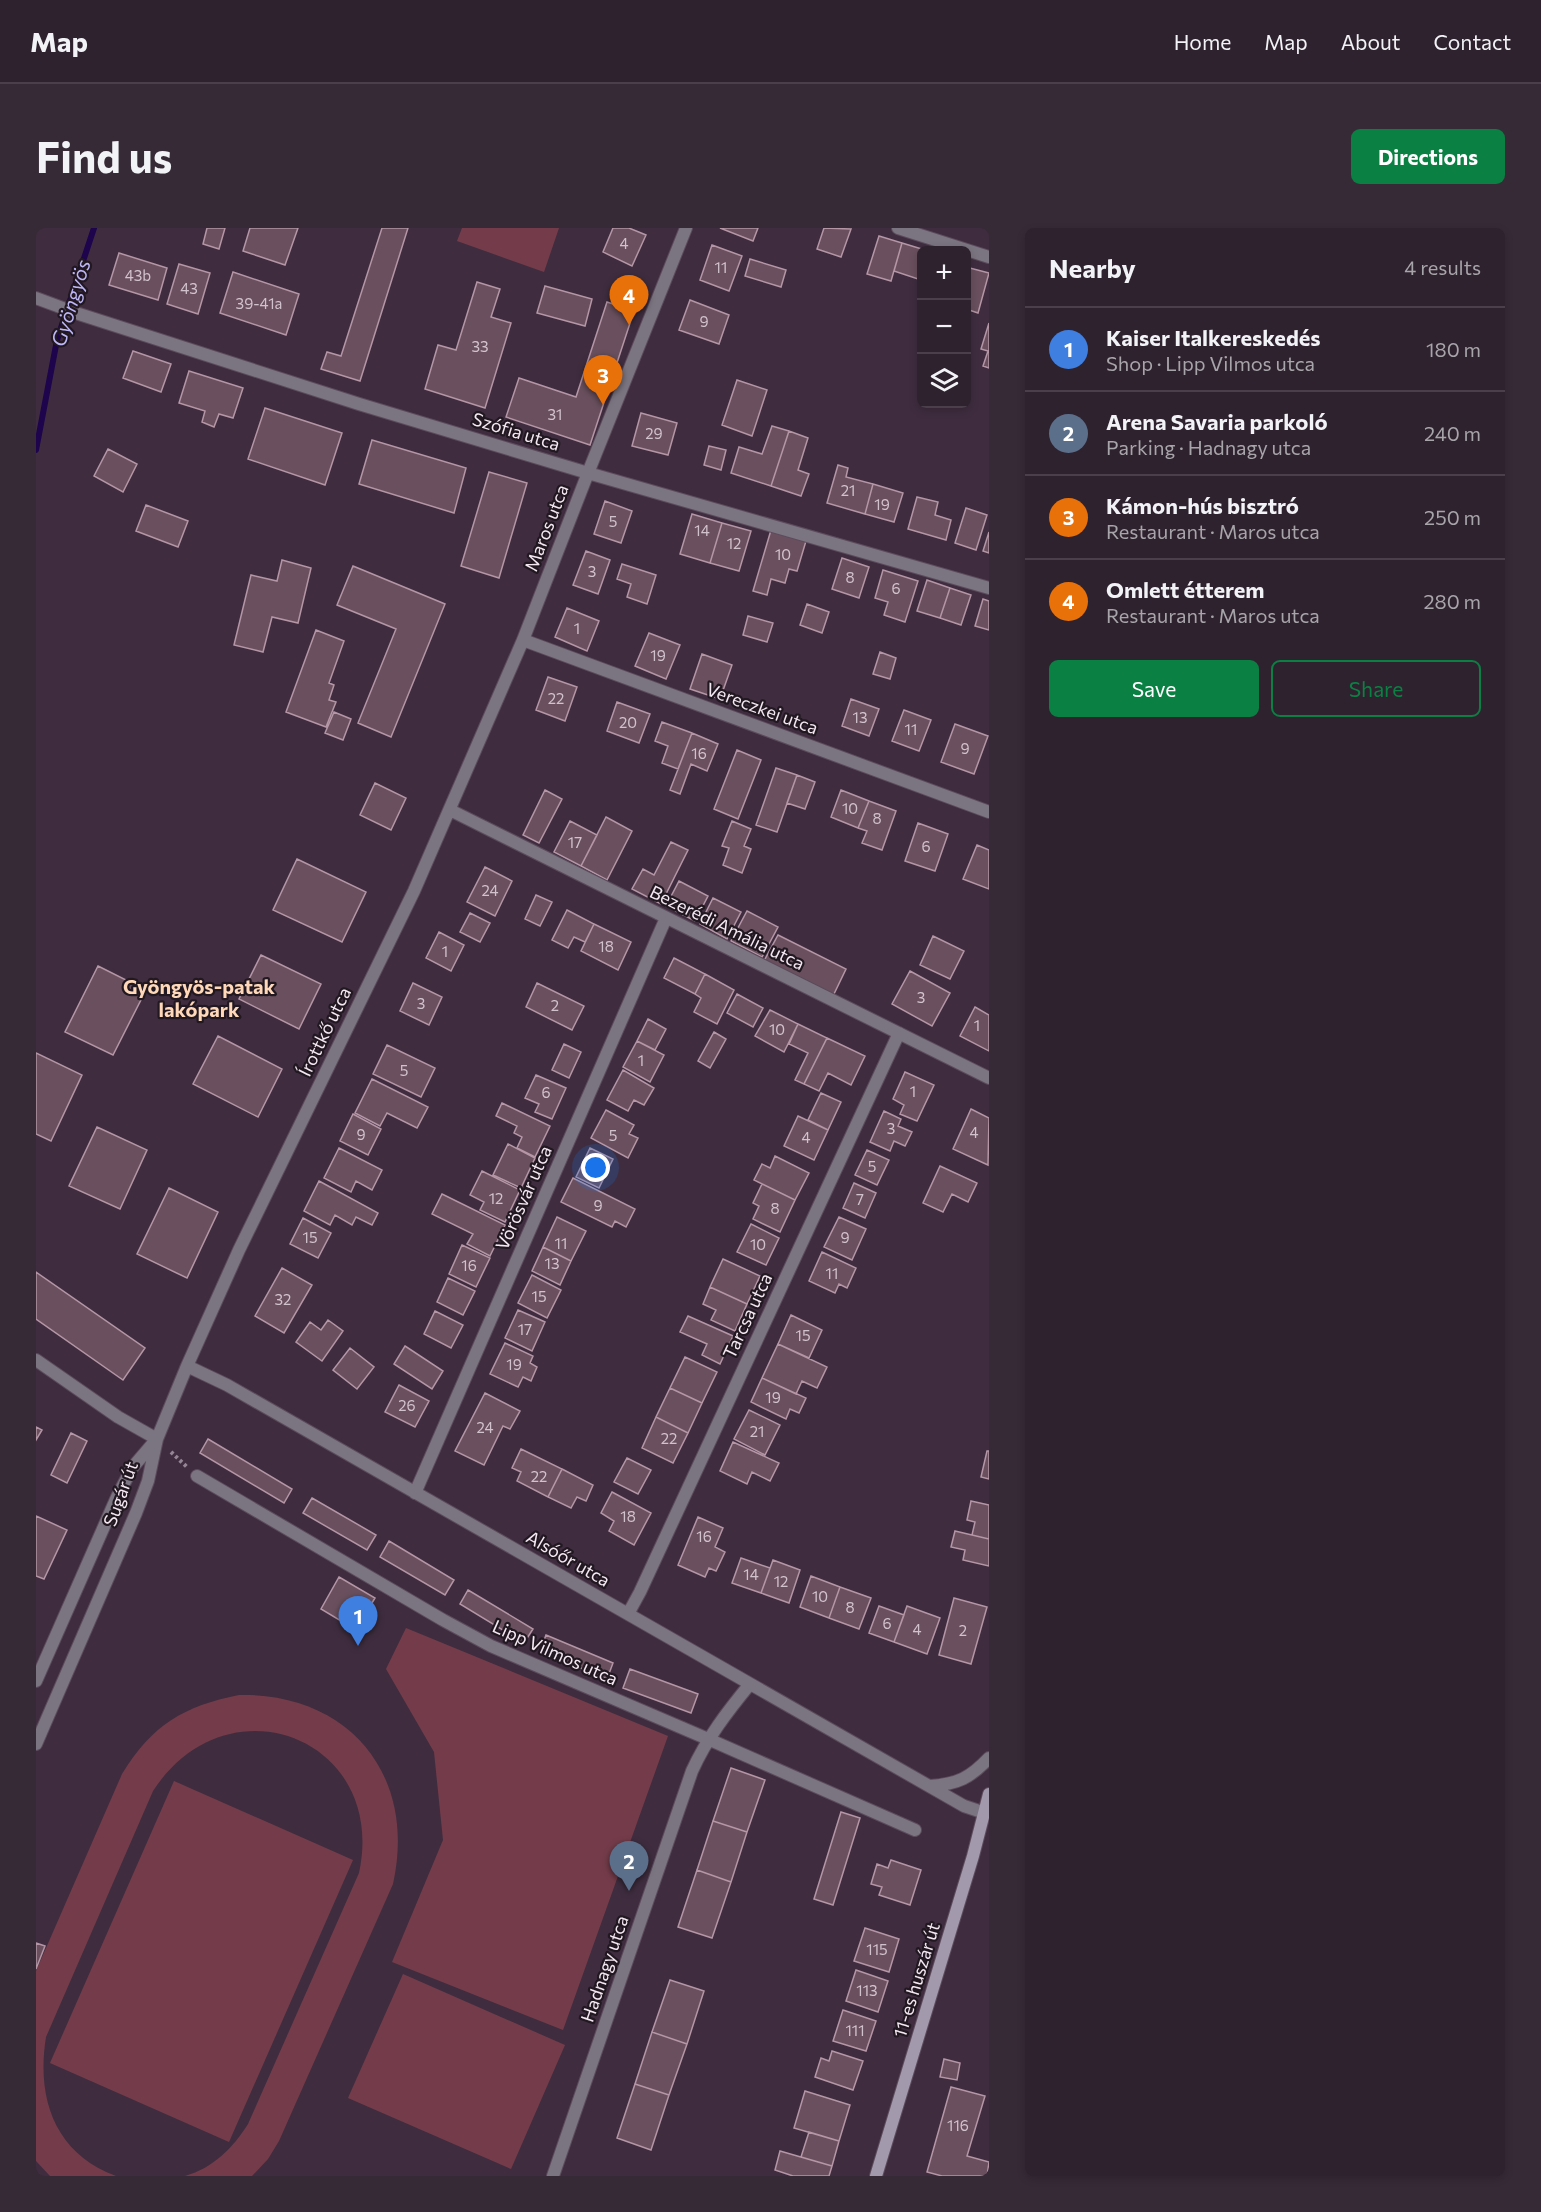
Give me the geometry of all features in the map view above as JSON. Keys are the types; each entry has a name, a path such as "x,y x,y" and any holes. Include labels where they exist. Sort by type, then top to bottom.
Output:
{"main road":[{"name":"11-es huszár út","path":"876,2176 989,1794"}],"street":[{"name":"Maros utca","path":"523,640 686,228"},
{"path":"898,228 989,257"},
{"name":"Szófia utca","path":"36,298 80,315 359,404 588,473 989,588"},
{"name":"Írottkő utca","path":"157,1439 239,1250 414,891 523,640"},
{"name":"Vereczkei utca","path":"523,640 989,812"},
{"name":"Bezerédi Amália utca","path":"450,810 989,1078"},
{"name":"Vörösvár utca","path":"415,1492 666,918"},
{"name":"Tarcsa utca","path":"628,1614 899,1033"},
{"path":"36,1360 118,1417 157,1439"},
{"name":"Alsóőr utca","path":"187,1366 227,1384 964,1806 984,1813"},
{"name":"Sugár út","path":"36,1681 117,1497 132,1468 157,1439"},
{"name":"Sugár út","path":"36,1744 140,1502 148,1481 157,1439"},
{"name":"Lipp Vilmos utca","path":"196,1476 491,1646 708,1738 915,1830"},
{"name":"Hadnagy utca","path":"553,2176 692,1771 708,1738 750,1684"},
{"path":"930,1786 958,1782 969,1776 989,1758"}],"path":[{"path":"157,1439 196,1476"}],"shaded area":[{"path":"462,228 559,228 544,272 457,241"},
{"path":"406,1628 668,1736 563,2030 392,1962 443,1840 434,1752 386,1669"},
{"path":"239,1695 278,1698 313,1708 343,1725 367,1748 384,1776 395,1809 398,1845 393,1884 279,2141 268,2159 252,2176 185,2176 205,2168 221,2156 248,2124 359,1873 362,1826 350,1787 326,1758 295,1739 259,1731 221,1736 185,1756 153,1791 46,2037 44,2082 54,2121 64,2138 78,2153 95,2166 116,2176 50,2176 36,2161 36,1971 122,1774 133,1757 158,1730 171,1720 202,1705"},
{"path":"174,1781 353,1860 229,2142 50,2063"},
{"path":"403,1974 565,2045 511,2169 348,2098"}],"building":[{"path":"207,228 225,228 219,249 203,244"},
{"path":"250,228 298,228 285,265 243,251"},
{"path":"382,228 408,228 360,381 321,369 327,352 341,356"},
{"path":"613,228 629,228 646,235 632,266 603,252"},
{"path":"720,228 758,228 753,241"},
{"path":"824,228 851,229 841,257 817,249"},
{"path":"879,236 902,243 891,281 867,274"},
{"path":"902,243 917,248 917,279 894,271"},
{"path":"712,245 742,256 729,291 700,280"},
{"path":"119,253 167,268 158,300 109,285"},
{"path":"750,259 786,270 781,287 745,276"},
{"path":"179,264 210,273 198,314 167,304"},
{"path":"971,268 989,273 978,313 971,311"},
{"path":"233,272 299,294 286,335 220,313"},
{"path":"477,282 500,289 491,317 511,323 485,408 425,389 438,345 456,350"},
{"path":"545,286 592,299 585,326 537,313"},
{"path":"690,300 729,315 719,344 679,330"},
{"path":"607,302 634,311 590,445 506,417 519,378 576,397"},
{"path":"989,323 989,368 983,366 988,351 981,349"},
{"path":"133,351 171,364 161,392 123,378"},
{"path":"189,371 243,388 233,418 219,414 214,427 202,422 205,411 179,403"},
{"path":"737,380 767,390 752,436 722,425"},
{"path":"265,408 342,433 325,485 248,459"},
{"path":"641,413 677,423 668,455 632,446"},
{"path":"772,426 789,431 771,486 731,473 739,447 762,454"},
{"path":"789,431 808,438 798,470 809,474 801,496 771,486"},
{"path":"372,440 466,468 454,513 359,484"},
{"path":"709,446 726,450 721,470 704,465"},
{"path":"108,449 137,464 123,492 94,476"},
{"path":"838,465 848,468 846,477 873,484 865,514 827,503"},
{"path":"489,472 527,483 499,578 461,566"},
{"path":"873,484 903,493 894,522 865,514"},
{"path":"917,497 938,502 935,515 951,520 946,540 908,529"},
{"path":"605,501 632,511 621,543 594,534"},
{"path":"146,505 188,521 178,547 136,531"},
{"path":"966,508 987,515 976,550 955,543"},
{"path":"692,514 722,523 710,563 680,554"},
{"path":"722,523 751,531 739,571 710,563"},
{"path":"771,530 806,541 797,571 789,569 785,583 771,579 767,595 753,591"},
{"path":"989,532 989,553 983,551"},
{"path":"586,551 610,560 598,594 573,585"},
{"path":"842,558 869,567 859,598 832,589"},
{"path":"282,560 311,568 298,623 272,617 263,652 234,645 251,575 277,581"},
{"path":"622,564 656,575 647,604 627,597 631,584 617,579"},
{"path":"353,566 445,604 391,737 358,723 396,629 337,605"},
{"path":"883,570 918,581 905,622 884,615 888,602 875,598"},
{"path":"927,580 950,588 940,618 917,611"},
{"path":"950,588 971,595 961,625 940,618"},
{"path":"983,599 989,601 989,630 975,626"},
{"path":"807,604 829,612 822,633 800,625"},
{"path":"567,608 599,621 587,651 555,637"},
{"path":"748,616 773,623 767,642 743,635"},
{"path":"316,630 344,641 329,683 334,685 329,700 336,702 326,727 286,712"},
{"path":"649,633 680,645 666,679 635,666"},
{"path":"880,652 896,658 890,679 873,674"},
{"path":"702,654 732,665 720,699 690,689"},
{"path":"548,677 577,687 565,721 536,710"},
{"path":"851,699 879,709 869,736 842,726"},
{"path":"617,702 650,714 639,743 607,731"},
{"path":"904,710 931,720 919,751 892,741"},
{"path":"334,712 351,719 343,740 325,733"},
{"path":"662,722 692,733 678,769 662,763 668,746 655,741"},
{"path":"955,724 988,736 974,774 941,762"},
{"path":"692,733 718,744 707,771 691,764 680,794 670,790"},
{"path":"737,750 761,760 738,819 714,809"},
{"path":"776,768 797,775 777,832 756,825"},
{"path":"797,775 815,782 805,809 787,803"},
{"path":"375,783 406,798 391,830 360,815"},
{"path":"545,790 562,799 539,843 523,835"},
{"path":"841,790 869,801 858,828 831,817"},
{"path":"869,801 896,811 882,850 862,843 867,831 858,828"},
{"path":"606,817 632,831 607,880 581,866"},
{"path":"570,821 597,835 581,866 554,852"},
{"path":"732,821 751,829 744,846 751,849 742,873 723,865 729,848 722,846"},
{"path":"918,823 948,834 935,871 905,861"},
{"path":"671,842 688,850 661,904 632,889 643,869 654,875"},
{"path":"977,845 989,850 989,889 963,879"},
{"path":"297,859 366,892 342,942 273,910"},
{"path":"485,867 512,881 495,916 467,902"},
{"path":"679,881 708,896 695,921 666,906"},
{"path":"536,895 552,902 540,926 525,919"},
{"path":"713,898 741,912 727,939 700,924"},
{"path":"567,910 594,924 585,942 574,937 568,948 552,940"},
{"path":"747,911 778,927 762,957 731,941"},
{"path":"470,913 490,923 480,942 460,932"},
{"path":"594,924 631,942 618,970 581,951"},
{"path":"439,932 464,945 451,971 426,958"},
{"path":"778,935 846,969 833,996 764,961"},
{"path":"933,936 964,951 950,979 920,965"},
{"path":"261,955 321,984 299,1029 239,999"},
{"path":"674,958 705,974 695,994 664,978"},
{"path":"98,966 146,990 113,1055 65,1032"},
{"path":"910,971 950,993 932,1026 892,1004"},
{"path":"705,974 734,990 717,1024 694,1012 701,998 695,994"},
{"path":"413,983 442,997 429,1025 400,1011"},
{"path":"537,983 584,1006 572,1030 526,1007"},
{"path":"737,994 763,1008 753,1027 727,1013"},
{"path":"975,1007 989,1015 989,1051 960,1036"},
{"path":"770,1010 798,1024 784,1052 755,1036"},
{"path":"648,1019 666,1029 655,1050 637,1041"},
{"path":"798,1024 827,1038 804,1084 795,1080 808,1053 789,1044"},
{"path":"714,1032 726,1039 710,1068 698,1061"},
{"path":"218,1036 282,1069 258,1117 193,1084"},
{"path":"827,1038 865,1056 851,1085 828,1073 819,1091 804,1084"},
{"path":"637,1041 664,1055 650,1082 623,1067"},
{"path":"564,1044 581,1052 569,1078 552,1070"},
{"path":"387,1045 435,1068 421,1097 373,1074"},
{"path":"36,1053 82,1075 51,1141 36,1134"},
{"path":"623,1070 654,1088 644,1105 634,1100 628,1111 607,1100"},
{"path":"905,1072 934,1085 917,1121 900,1114 904,1105 893,1099"},
{"path":"536,1075 566,1088 552,1119 535,1112 539,1104 525,1098"},
{"path":"372,1079 428,1107 417,1128 387,1113 380,1126 355,1113"},
{"path":"821,1093 841,1102 828,1130 808,1120"},
{"path":"502,1103 550,1126 535,1157 517,1148 522,1137 514,1133 517,1126 496,1116"},
{"path":"971,1109 989,1118 988,1165 953,1149"},
{"path":"606,1110 634,1125 629,1134 638,1138 628,1158 591,1138"},
{"path":"884,1111 901,1119 898,1126 912,1132 905,1146 894,1141 890,1151 870,1142"},
{"path":"353,1114 381,1129 368,1155 340,1141"},
{"path":"798,1116 828,1130 814,1160 784,1146"},
{"path":"97,1127 147,1150 120,1209 69,1186"},
{"path":"508,1144 535,1158 521,1188 493,1175"},
{"path":"339,1148 382,1170 372,1190 356,1181 351,1192 324,1178"},
{"path":"590,1148 613,1159 599,1188 576,1177"},
{"path":"867,1150 889,1160 877,1185 855,1175"},
{"path":"775,1156 809,1173 795,1200 754,1180 762,1164 770,1168"},
{"path":"940,1166 977,1183 968,1202 952,1194 943,1212 923,1203"},
{"path":"482,1171 520,1190 505,1222 480,1210 484,1202 470,1195"},
{"path":"573,1178 635,1209 626,1227 615,1221 612,1227 561,1202"},
{"path":"319,1181 378,1213 372,1225 356,1217 352,1225 335,1215 330,1225 304,1211"},
{"path":"854,1183 876,1193 865,1218 843,1208"},
{"path":"762,1184 795,1200 780,1232 753,1219 759,1206 753,1203"},
{"path":"169,1188 218,1212 187,1278 137,1254"},
{"path":"442,1194 505,1225 490,1256 467,1244 473,1234 432,1214"},
{"path":"557,1217 586,1231 571,1261 543,1247"},
{"path":"839,1217 866,1229 852,1260 824,1247"},
{"path":"303,1218 331,1233 318,1258 290,1244"},
{"path":"751,1224 779,1238 766,1265 737,1252"},
{"path":"462,1245 490,1258 476,1287 449,1274"},
{"path":"543,1247 571,1261 560,1285 532,1271"},
{"path":"822,1252 856,1268 847,1288 839,1284 835,1293 809,1281"},
{"path":"723,1259 760,1276 747,1304 710,1287"},
{"path":"282,1268 312,1285 284,1333 255,1316"},
{"path":"36,1272 145,1348 123,1380 36,1319"},
{"path":"532,1275 561,1290 547,1318 518,1303"},
{"path":"448,1278 475,1291 463,1315 437,1302"},
{"path":"710,1287 747,1304 735,1331 711,1320 716,1310 703,1304"},
{"path":"518,1310 545,1322 532,1351 505,1338"},
{"path":"435,1311 463,1325 451,1348 424,1334"},
{"path":"791,1315 822,1330 809,1358 778,1344"},
{"path":"688,1316 733,1336 720,1364 702,1355 707,1344 680,1332"},
{"path":"328,1320 343,1331 322,1361 296,1342 310,1322 321,1330"},
{"path":"505,1343 533,1356 530,1363 537,1367 531,1381 523,1377 518,1387 490,1374"},
{"path":"778,1344 827,1367 817,1388 802,1381 796,1394 762,1378"},
{"path":"405,1346 443,1371 432,1389 394,1364"},
{"path":"350,1348 374,1367 357,1389 333,1370"},
{"path":"685,1357 717,1372 702,1403 670,1388"},
{"path":"762,1378 806,1398 799,1413 790,1409 786,1419 751,1402"},
{"path":"399,1385 429,1401 415,1427 385,1412"},
{"path":"670,1388 702,1403 688,1433 656,1417"},
{"path":"485,1393 520,1411 510,1429 503,1426 484,1465 455,1451"},
{"path":"749,1410 780,1425 765,1455 734,1439"},
{"path":"656,1417 688,1433 673,1463 642,1448"},
{"path":"36,1427 42,1430 36,1440"},
{"path":"71,1433 87,1441 67,1483 51,1475"},
{"path":"208,1439 292,1489 284,1503 200,1453"},
{"path":"733,1442 779,1463 770,1481 752,1472 747,1484 720,1471"},
{"path":"521,1449 562,1469 548,1497 517,1481 521,1472 512,1468"},
{"path":"987,1451 989,1451 989,1479 981,1477"},
{"path":"627,1458 651,1470 638,1494 614,1482"},
{"path":"562,1469 593,1485 586,1501 577,1497 571,1508 548,1497"},
{"path":"612,1492 651,1513 634,1545 609,1531 614,1521 601,1513"},
{"path":"312,1498 376,1535 367,1550 303,1513"},
{"path":"971,1501 989,1505 989,1539 972,1535 975,1522 967,1520"},
{"path":"36,1516 67,1530 44,1579 36,1576"},
{"path":"698,1517 723,1528 715,1547 725,1552 716,1571 709,1568 705,1577 678,1565"},
{"path":"955,1531 989,1539 989,1566 963,1560 965,1550 951,1547"},
{"path":"389,1541 454,1580 445,1595 380,1557"},
{"path":"741,1558 770,1568 761,1593 732,1583"},
{"path":"773,1560 800,1570 789,1603 761,1593"},
{"path":"811,1576 840,1587 829,1618 800,1607"},
{"path":"339,1577 375,1598 356,1630 321,1609"},
{"path":"840,1587 871,1598 859,1629 829,1618"},
{"path":"468,1590 533,1629 524,1643 460,1604"},
{"path":"954,1598 987,1607 971,1664 939,1655"},
{"path":"879,1606 904,1615 894,1642 869,1633"},
{"path":"907,1606 940,1618 927,1654 894,1642"},
{"path":"546,1635 613,1663 607,1679 540,1651"},
{"path":"630,1669 698,1694 691,1713 623,1688"},
{"path":"731,1768 765,1780 747,1832 713,1821"},
{"path":"841,1812 860,1818 833,1905 814,1899"},
{"path":"713,1821 747,1832 731,1882 697,1870"},
{"path":"891,1860 921,1870 910,1905 879,1895 882,1887 871,1884 877,1864 888,1868"},
{"path":"697,1870 731,1882 712,1938 678,1927"},
{"path":"865,1928 899,1939 889,1972 854,1961"},
{"path":"36,1943 45,1946 36,1969"},
{"path":"856,1970 888,1981 878,2012 846,2001"},
{"path":"670,1980 704,1991 687,2044 652,2032"},
{"path":"843,2010 876,2021 866,2051 833,2041"},
{"path":"652,2032 687,2044 669,2095 635,2084"},
{"path":"832,2051 863,2061 853,2090 815,2077 821,2058 829,2061"},
{"path":"944,2059 960,2063 957,2080 940,2077"},
{"path":"635,2084 669,2095 651,2150 617,2138"},
{"path":"951,2087 985,2096 967,2156 989,2162 987,2176 942,2176 927,2172"},
{"path":"805,2091 850,2105 839,2141 794,2128"},
{"path":"809,2132 839,2141 832,2166 801,2157"},
{"path":"780,2151 832,2166 829,2176 793,2176 775,2170"}],"waterway":[{"name":"Gyöngyös","path":"36,450 57,340 94,228"}],"place":[{"name":"Omlett étterem","path":"629,325"},
{"name":"Kámon-hús bisztró","path":"603,405"},
{"name":"Kaiser Italkereskedés","path":"358,1646"},
{"name":"Arena Savaria parkoló","path":"629,1891"}],"district":[{"name":"Gyöngyös-patak lakópark","path":"199,998"}]}
